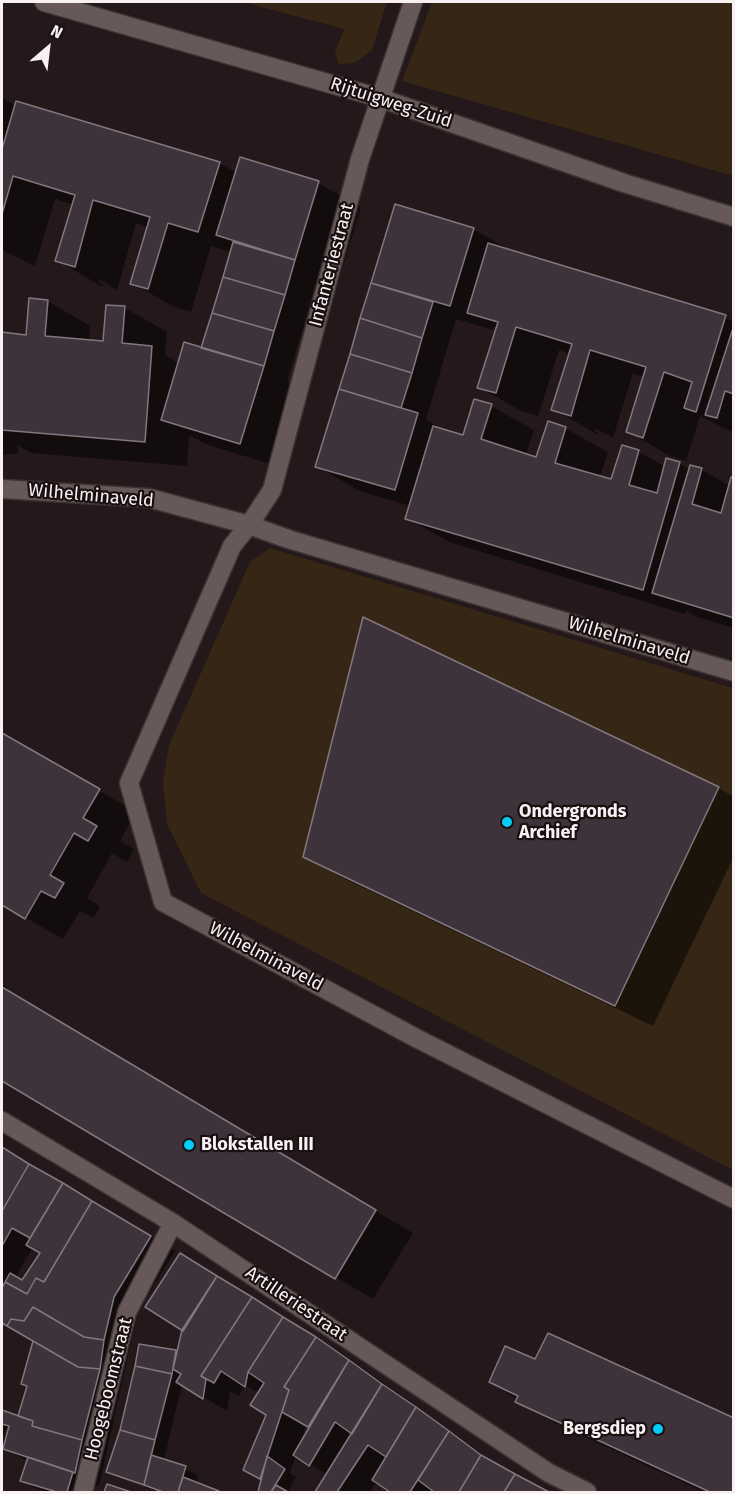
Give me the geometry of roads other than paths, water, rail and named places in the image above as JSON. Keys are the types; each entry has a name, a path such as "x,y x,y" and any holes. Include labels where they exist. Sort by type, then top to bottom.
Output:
{"street":[{"name":"Rijtuigweg-Zuid","path":"44,2 380,98 624,183 734,217"},
{"name":"Infanteriestraat","path":"249,525 272,490 360,159 413,2"},
{"name":"Wilhelminaveld","path":"2,489 148,498 249,525 288,539 734,672"},
{"name":"Wilhelminaveld","path":"249,525 232,546 129,783 163,902 416,1038 734,1199"},
{"name":"Artilleriestraat","path":"2,1121 173,1223 549,1473 586,1492"},
{"name":"Hoogeboomstraat","path":"83,1492 128,1312 173,1223"}],"place":[{"name":"Ondergronds Archief","path":"507,822"},
{"name":"Blokstallen III","path":"189,1145"},
{"name":"Bergsdiep","path":"658,1429"}]}
